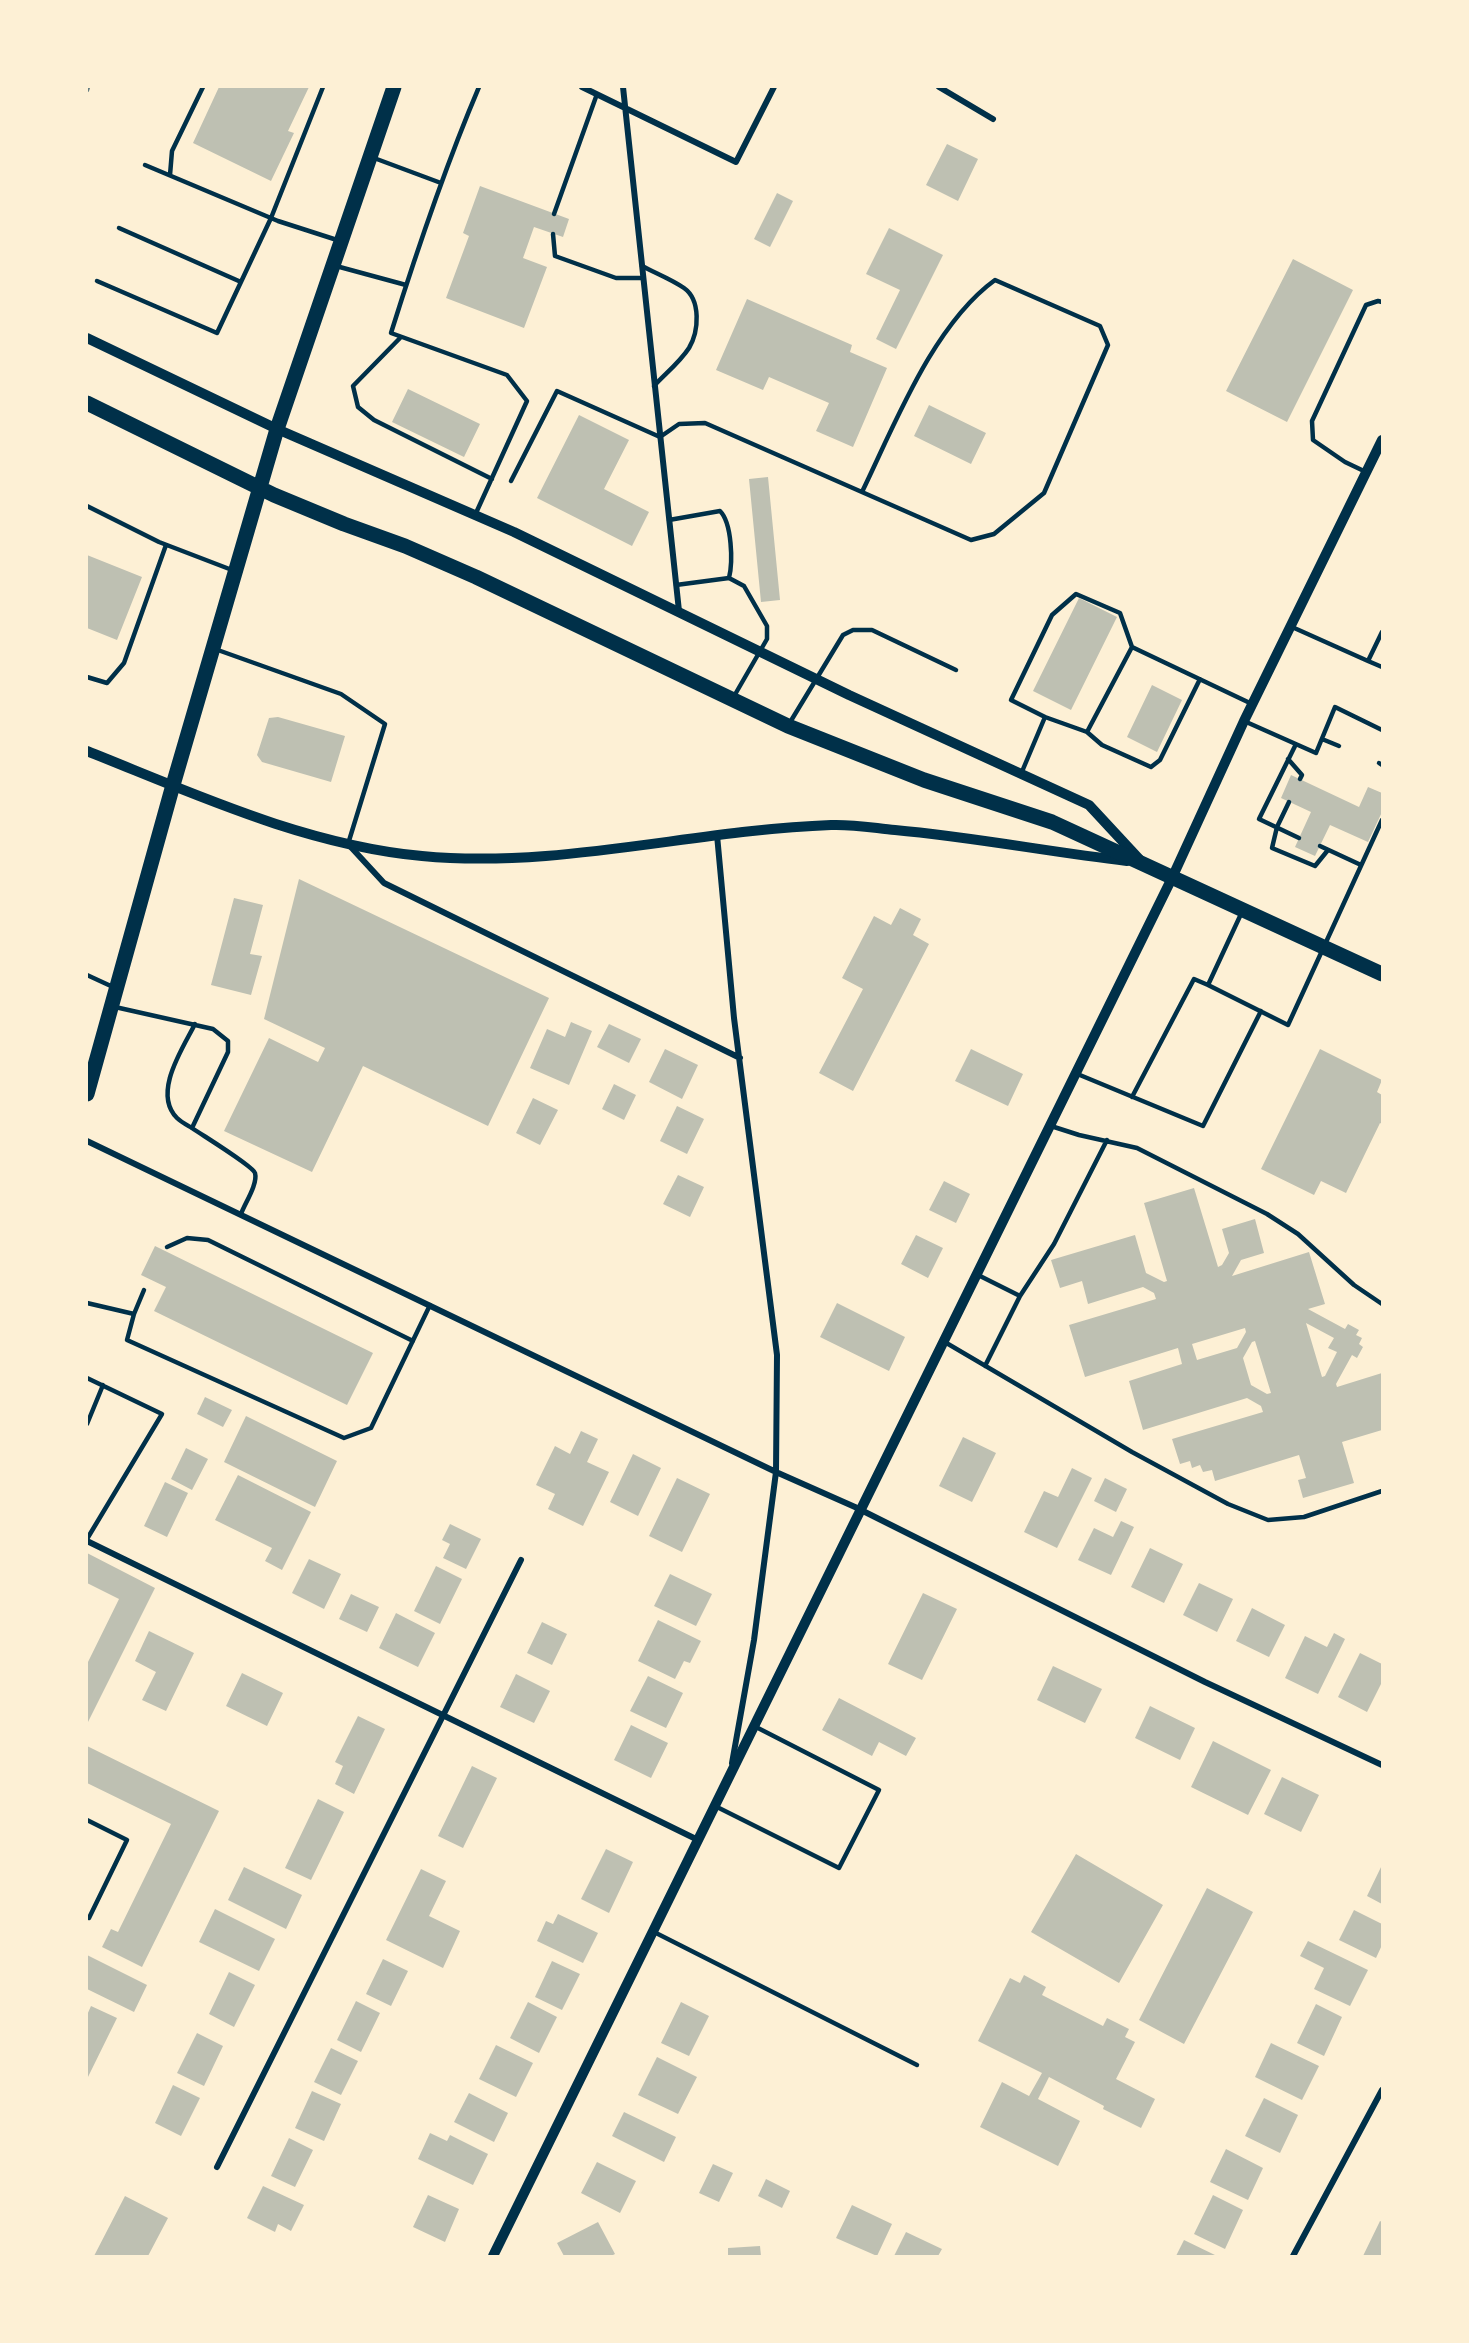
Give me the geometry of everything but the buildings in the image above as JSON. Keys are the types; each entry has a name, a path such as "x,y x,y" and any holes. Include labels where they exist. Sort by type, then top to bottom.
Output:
{"main road":[{"path":"87,1094 90,1074 277,429 394,87"},
{"path":"87,404 274,495 405,546 476,577 788,726 924,780 1052,822 1382,974"}],"street":[{"path":"582,87 736,162 774,87"},
{"path":"623,87 679,611"},
{"path":"939,87 993,119"},
{"path":"87,338 277,429 475,516 679,611 816,679 1089,805 1142,862"},
{"path":"493,2256 1172,878 1252,704 1382,440"},
{"path":"87,751 278,824 348,844 422,856 516,858 607,850 717,834 833,825 941,834 1050,852 1142,862"},
{"path":"717,834 734,1017 777,1355 776,1472 754,1640 730,1775"},
{"path":"348,844 384,883 741,1058"},
{"path":"87,1141 776,1472 861,1509 1205,1682 1382,1765"},
{"path":"87,1540 443,1717 698,1840"},
{"path":"217,2167 521,1560"},
{"path":"1293,2256 1382,2090"}],"lane":[{"path":"170,176 172,151 203,87"},
{"path":"97,281 217,333 271,218 323,87"},
{"path":"475,516 527,402 507,375 391,333 441,183 479,87"},
{"path":"554,214 597,94"},
{"path":"369,156 441,183"},
{"path":"145,165 271,218 340,241"},
{"path":"119,228 241,282"},
{"path":"553,234 555,256 616,278 643,278"},
{"path":"332,265 406,285"},
{"path":"642,266 684,288 693,296 696,309 696,329 689,347 654,386"},
{"path":"511,481 557,391 660,437 679,424 705,423 971,540 993,534 1044,493 1108,345 1100,326 995,280 976,294 926,362 862,492"},
{"path":"1366,472 1345,462 1313,440 1312,421 1366,305 1382,302"},
{"path":"401,337 353,386 357,407 374,420 492,479"},
{"path":"87,506 165,545 235,571"},
{"path":"669,519 720,511 726,517 733,565 729,578"},
{"path":"87,677 106,683 124,663 165,545"},
{"path":"676,585 729,578 744,586 767,626 767,639 733,700"},
{"path":"1200,679 1160,760 1151,767 1102,745 1087,732 1045,717 1011,700 1052,615 1076,594 1120,613 1132,646 1252,704"},
{"path":"1290,626 1382,667"},
{"path":"788,726 843,635 853,630 872,630 956,670"},
{"path":"1368,661 1382,632"},
{"path":"1087,732 1132,646"},
{"path":"212,648 341,694 385,724 348,844"},
{"path":"1244,721 1316,753 1335,707 1382,730"},
{"path":"1021,774 1045,717"},
{"path":"1322,739 1339,746"},
{"path":"1296,744 1259,819 1299,838"},
{"path":"1288,759 1302,775 1300,779"},
{"path":"1289,802 1277,827 1272,848 1315,866 1328,850"},
{"path":"1132,1097 1194,979 1288,1025 1382,820"},
{"path":"1320,846 1361,865"},
{"path":"1208,985 1243,910"},
{"path":"87,975 116,989"},
{"path":"111,1006 195,1024 220,1033 228,1041 228,1052 192,1128"},
{"path":"1075,1073 1203,1126 1261,1011"},
{"path":"195,1024 167,1083 170,1107 176,1117 222,1150 249,1165 255,1172 255,1179 241,1214"},
{"path":"1050,1125 1079,1135 1137,1148 1267,1214 1298,1234 1354,1285 1382,1304"},
{"path":"986,1366 1020,1296 1054,1244 1107,1140"},
{"path":"167,1247 187,1238 208,1240 414,1341"},
{"path":"976,1274 1020,1296"},
{"path":"144,1290 127,1340 344,1438 371,1428 430,1305"},
{"path":"87,1303 134,1314"},
{"path":"944,1341 1132,1452 1228,1504 1268,1520 1304,1517 1382,1491"},
{"path":"87,1378 162,1414 87,1540"},
{"path":"87,1424 103,1385"},
{"path":"715,1806 839,1868 879,1790 754,1726"},
{"path":"87,1820 127,1840 89,1918 87,1917"},
{"path":"653,1931 917,2064"}]}
